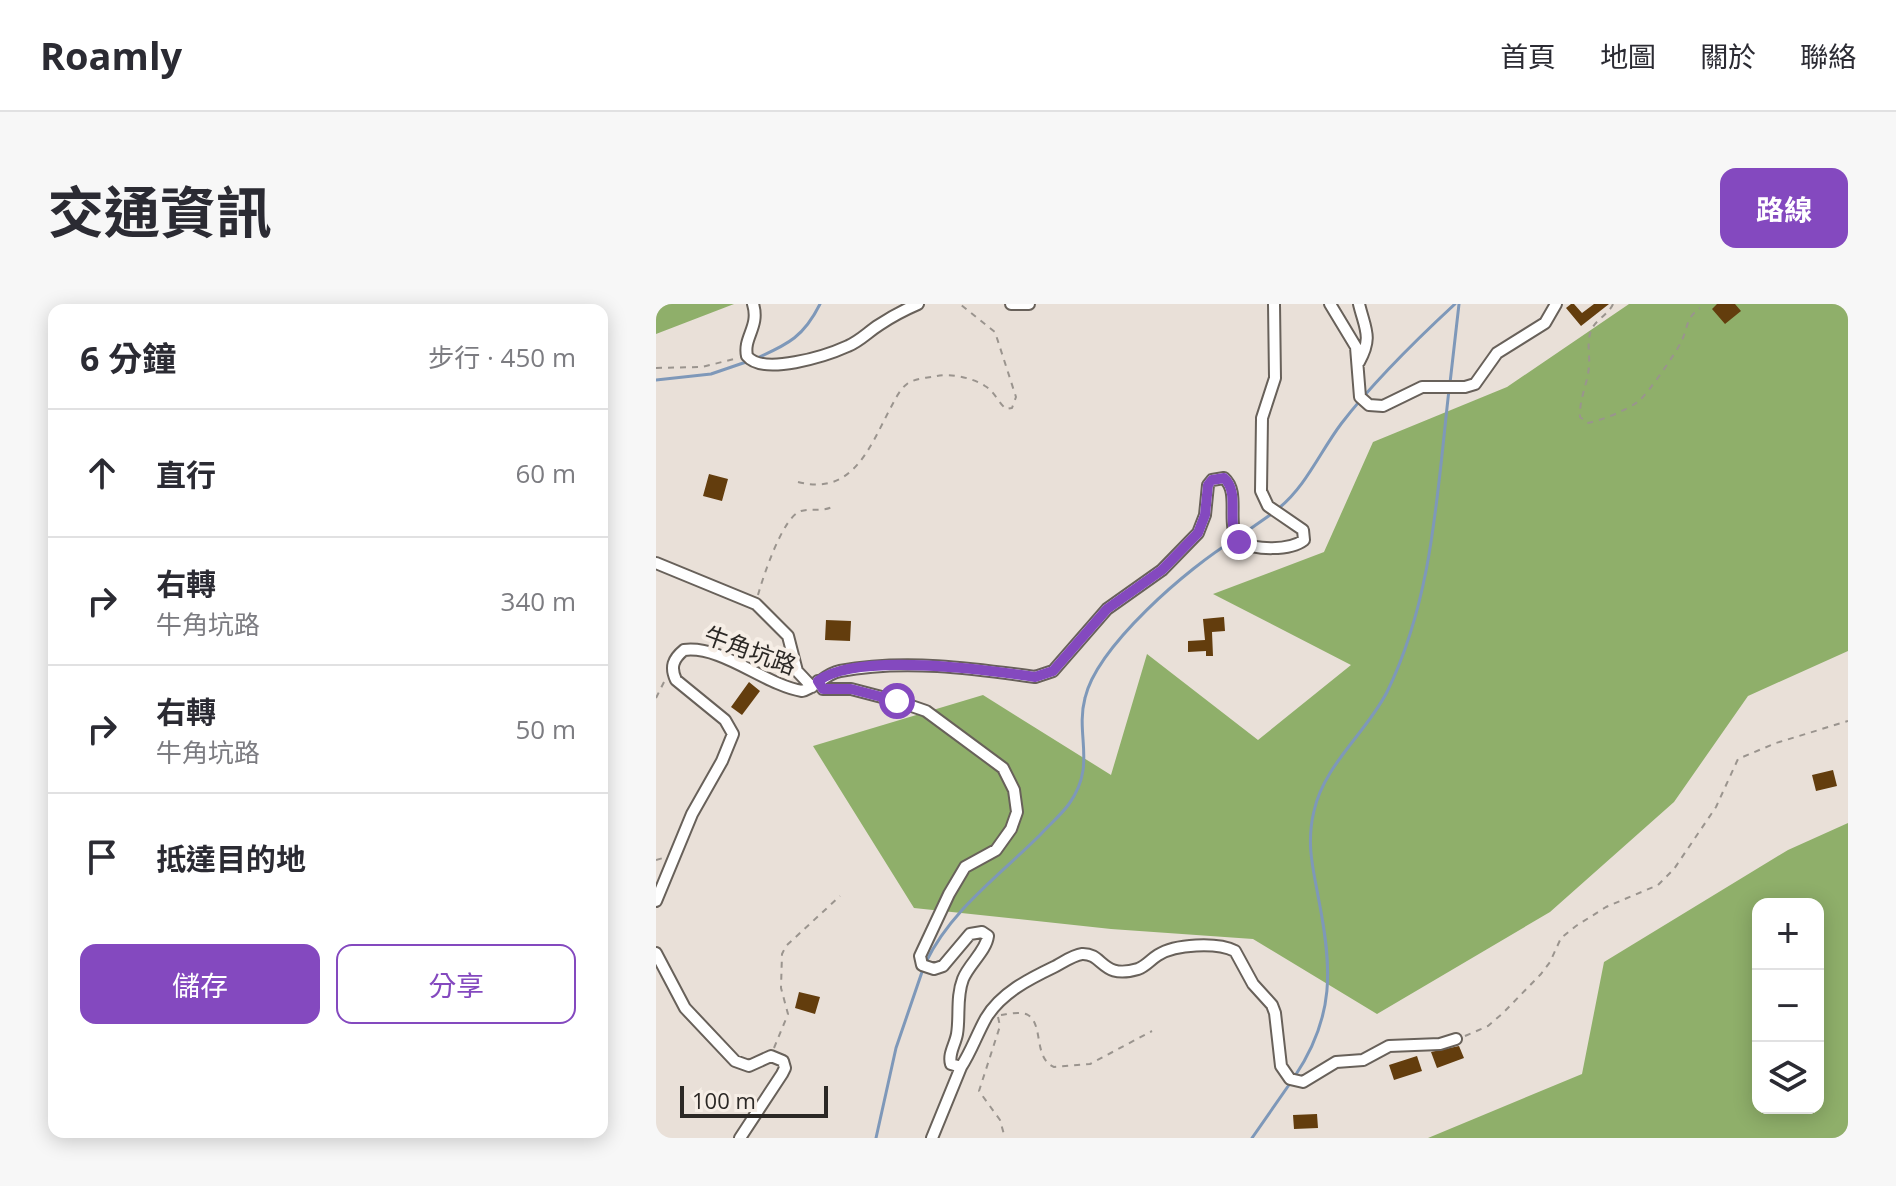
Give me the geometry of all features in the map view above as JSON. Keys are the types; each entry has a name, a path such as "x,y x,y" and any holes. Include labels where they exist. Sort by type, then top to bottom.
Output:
{"street":[{"path":"753,304 755,323 747,343 747,356 757,365 807,360 850,346 877,326 918,304"},
{"path":"1011,304 1029,304"},
{"name":"牛角坑路","path":"672,671 677,656 684,650 692,649 802,691 838,671 887,666 966,668 1045,676 1064,661 1107,609 1162,570 1198,533 1205,515 1208,485 1218,478 1229,482 1232,489 1231,526 1239,542 1247,546 1268,547 1291,546 1304,540 1303,530 1268,506 1261,491 1262,418 1275,378 1274,304"},
{"path":"1330,304 1356,347 1360,397 1365,403 1376,407 1422,387 1465,387 1475,384 1504,347 1540,329 1556,304"},
{"path":"1358,364 1366,349 1368,332 1359,304"},
{"path":"656,563 756,604 788,636 797,671 823,689 851,689 926,711 1003,768 1014,790 1017,812 1011,829 996,850 965,867 920,956 922,965 934,969 943,966 970,934 982,932 988,936 987,943 960,987 957,1033 949,1061 961,1067"},
{"path":"656,901 692,814 722,761 733,734 725,720 684,688 672,671"},
{"path":"932,1138 961,1067 991,1011 1014,989 1083,954 1111,972 1120,973 1142,968 1165,952 1203,945 1227,947 1241,958 1253,984 1268,999 1275,1013 1281,1066 1290,1079 1298,1082 1309,1080 1336,1062 1363,1060 1389,1046 1440,1044 1456,1039"},
{"path":"656,953 679,1000 735,1061 749,1066 771,1056 783,1061 785,1068 740,1138"}],"path":[{"path":"798,482 824,486 854,469 866,455 899,393 913,381 943,375 961,377 987,387 1006,409 1012,408 1016,397 995,332 960,304"},
{"path":"1613,304 1590,332 1589,367 1579,408 1580,417 1587,423 1599,421 1640,400 1683,339 1689,316 1700,308"},
{"path":"656,368 702,367 747,356"},
{"path":"756,604 772,557 794,515 832,507"},
{"path":"656,698 659,688 672,671"},
{"path":"1456,1039 1488,1026 1503,1013 1541,974 1561,938 1576,926 1606,907 1658,885 1674,869 1716,807 1738,759 1776,743 1848,721"},
{"path":"771,1056 788,1014 781,988 782,954 786,946 840,896"},
{"path":"1005,1138 1000,1120 979,1091 1000,1026 996,1016 1028,1015 1034,1022 1045,1062 1054,1067 1090,1064 1152,1031"}],"green space":[{"path":"656,304 734,304 656,334"},
{"path":"1629,304 1848,304 1848,651 1748,696 1674,802 1550,912 1377,1014 1253,939 1111,929 914,908 813,746 983,695 1111,775 1147,654 1258,740 1351,665 1213,594 1324,552 1373,442 1507,387"},
{"path":"1848,823 1848,1138 1428,1138 1582,1074 1604,962 1788,850"}],"building":[{"path":"1571,304 1582,313 1594,304 1609,304 1581,326 1566,308"},
{"path":"1717,304 1735,304 1741,311 1725,324 1712,309"},
{"path":"709,474 728,479 722,501 703,496"},
{"path":"1224,617 1225,631 1212,632 1213,656 1206,656 1206,651 1188,652 1188,641 1205,640 1203,619"},
{"path":"826,620 851,621 850,641 825,640"},
{"path":"749,682 760,691 742,715 731,707"},
{"path":"1833,770 1837,786 1816,791 1812,775"},
{"path":"799,992 820,997 815,1014 795,1008"},
{"path":"1459,1046 1464,1058 1437,1068 1431,1052"},
{"path":"1417,1056 1422,1071 1394,1080 1389,1065"},
{"path":"1317,1114 1318,1128 1294,1129 1293,1115"}],"waterway":[{"path":"757,358 794,338 808,324 820,304"},
{"path":"1279,508 1297,490 1341,424 1367,392 1455,304"},
{"path":"1450,383 1459,304"},
{"path":"656,380 711,374 749,361"},
{"path":"1295,1076 1317,1033 1327,991 1326,948 1311,856 1314,811 1319,794 1336,764 1387,692 1414,620 1431,544 1449,390"},
{"path":"1240,536 1273,513"},
{"path":"926,962 936,943 977,894 1069,804 1077,790 1084,763 1082,725 1085,698 1093,677 1107,655 1170,588 1234,540"},
{"path":"876,1138 896,1048 923,969"},
{"path":"1252,1138 1291,1082"}],"route":[{"path":"897,701 851,689 823,689 818,681 838,671 887,666 966,668 1045,676 1064,661 1107,609 1162,570 1198,533 1205,515 1208,485 1218,478 1224,478 1232,489 1231,526 1239,542"}]}
